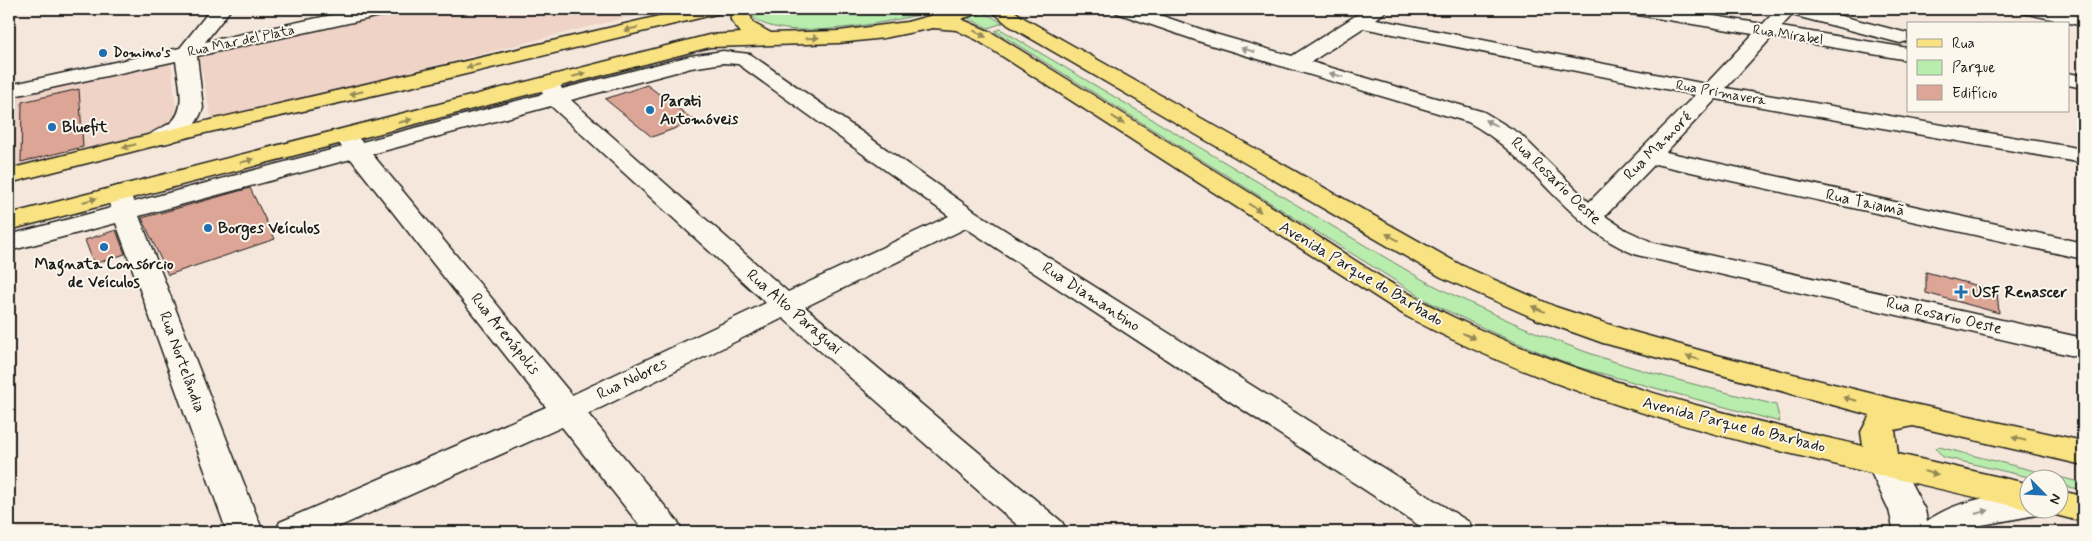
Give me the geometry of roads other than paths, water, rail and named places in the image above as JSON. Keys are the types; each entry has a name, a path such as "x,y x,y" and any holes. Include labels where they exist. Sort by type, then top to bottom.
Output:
{"main road":[{"path":"9,176 159,138 438,75 712,9"},
{"path":"739,9 739,18 748,30 764,37"},
{"path":"551,91 709,41 764,37 834,37 884,31 934,22 972,9"},
{"path":"1000,9 1015,21 1425,256 1490,289 1546,313 1613,336 1717,365 1914,415 2074,448"},
{"name":"Avenida Parque do Barbado","path":"934,22 960,25 984,36 1414,310 1566,378 1661,407 2020,495"},
{"path":"9,192 21,183 58,164"},
{"path":"9,222 54,210 122,202"},
{"path":"9,203 17,207 54,210"},
{"path":"1883,462 1878,428 1881,421 1888,417 1914,415"},
{"path":"2070,506 2083,509"}],"street":[{"path":"159,138 185,124 192,108 186,53 221,9"},
{"name":"Rua Mar del Plata","path":"9,91 385,9"},
{"name":"Rua Rosario Oeste","path":"1124,9 1208,38 1468,114 1498,126 1523,146 1590,216 1628,242 1662,254 1808,284 2083,348"},
{"path":"1295,63 1380,9"},
{"name":"Rua Mirabel","path":"1638,9 1907,54"},
{"name":"Rua Mamoré","path":"1590,216 1711,92 1787,9"},
{"path":"1792,9 1907,39"},
{"path":"2031,9 2083,20"},
{"name":"Rua Primavera","path":"1361,22 1711,92 2083,156"},
{"name":"Rua Diamantino","path":"551,91 690,62 730,57 748,60 967,217 1456,532"},
{"path":"2070,79 2083,82"},
{"path":"9,243 122,202 551,91"},
{"name":"Rua Alto Paraguai","path":"551,91 784,304 1049,532"},
{"path":"192,108 212,119 241,119"},
{"name":"Rua Arenápolis","path":"351,143 664,532"},
{"name":"Rua Taiamã","path":"1648,155 2083,251"},
{"name":"Rua Nortelândia","path":"122,202 245,532"},
{"name":"Rua Nobres","path":"293,532 567,411 784,304 967,217"},
{"path":"1883,462 1907,510 1912,532"},
{"path":"1939,532 1947,525 1974,514 2004,507 2020,506"}],"place":[{"name":"Domino's","path":"103,53"},
{"name":"Parati Automóveis","path":"650,110"},
{"name":"Bluefit","path":"52,127"},
{"name":"Borges Veículos","path":"208,228"},
{"name":"Magnata Consórcio de Veículos","path":"104,247"},
{"name":"USF Renascer","path":"1961,292"}]}
